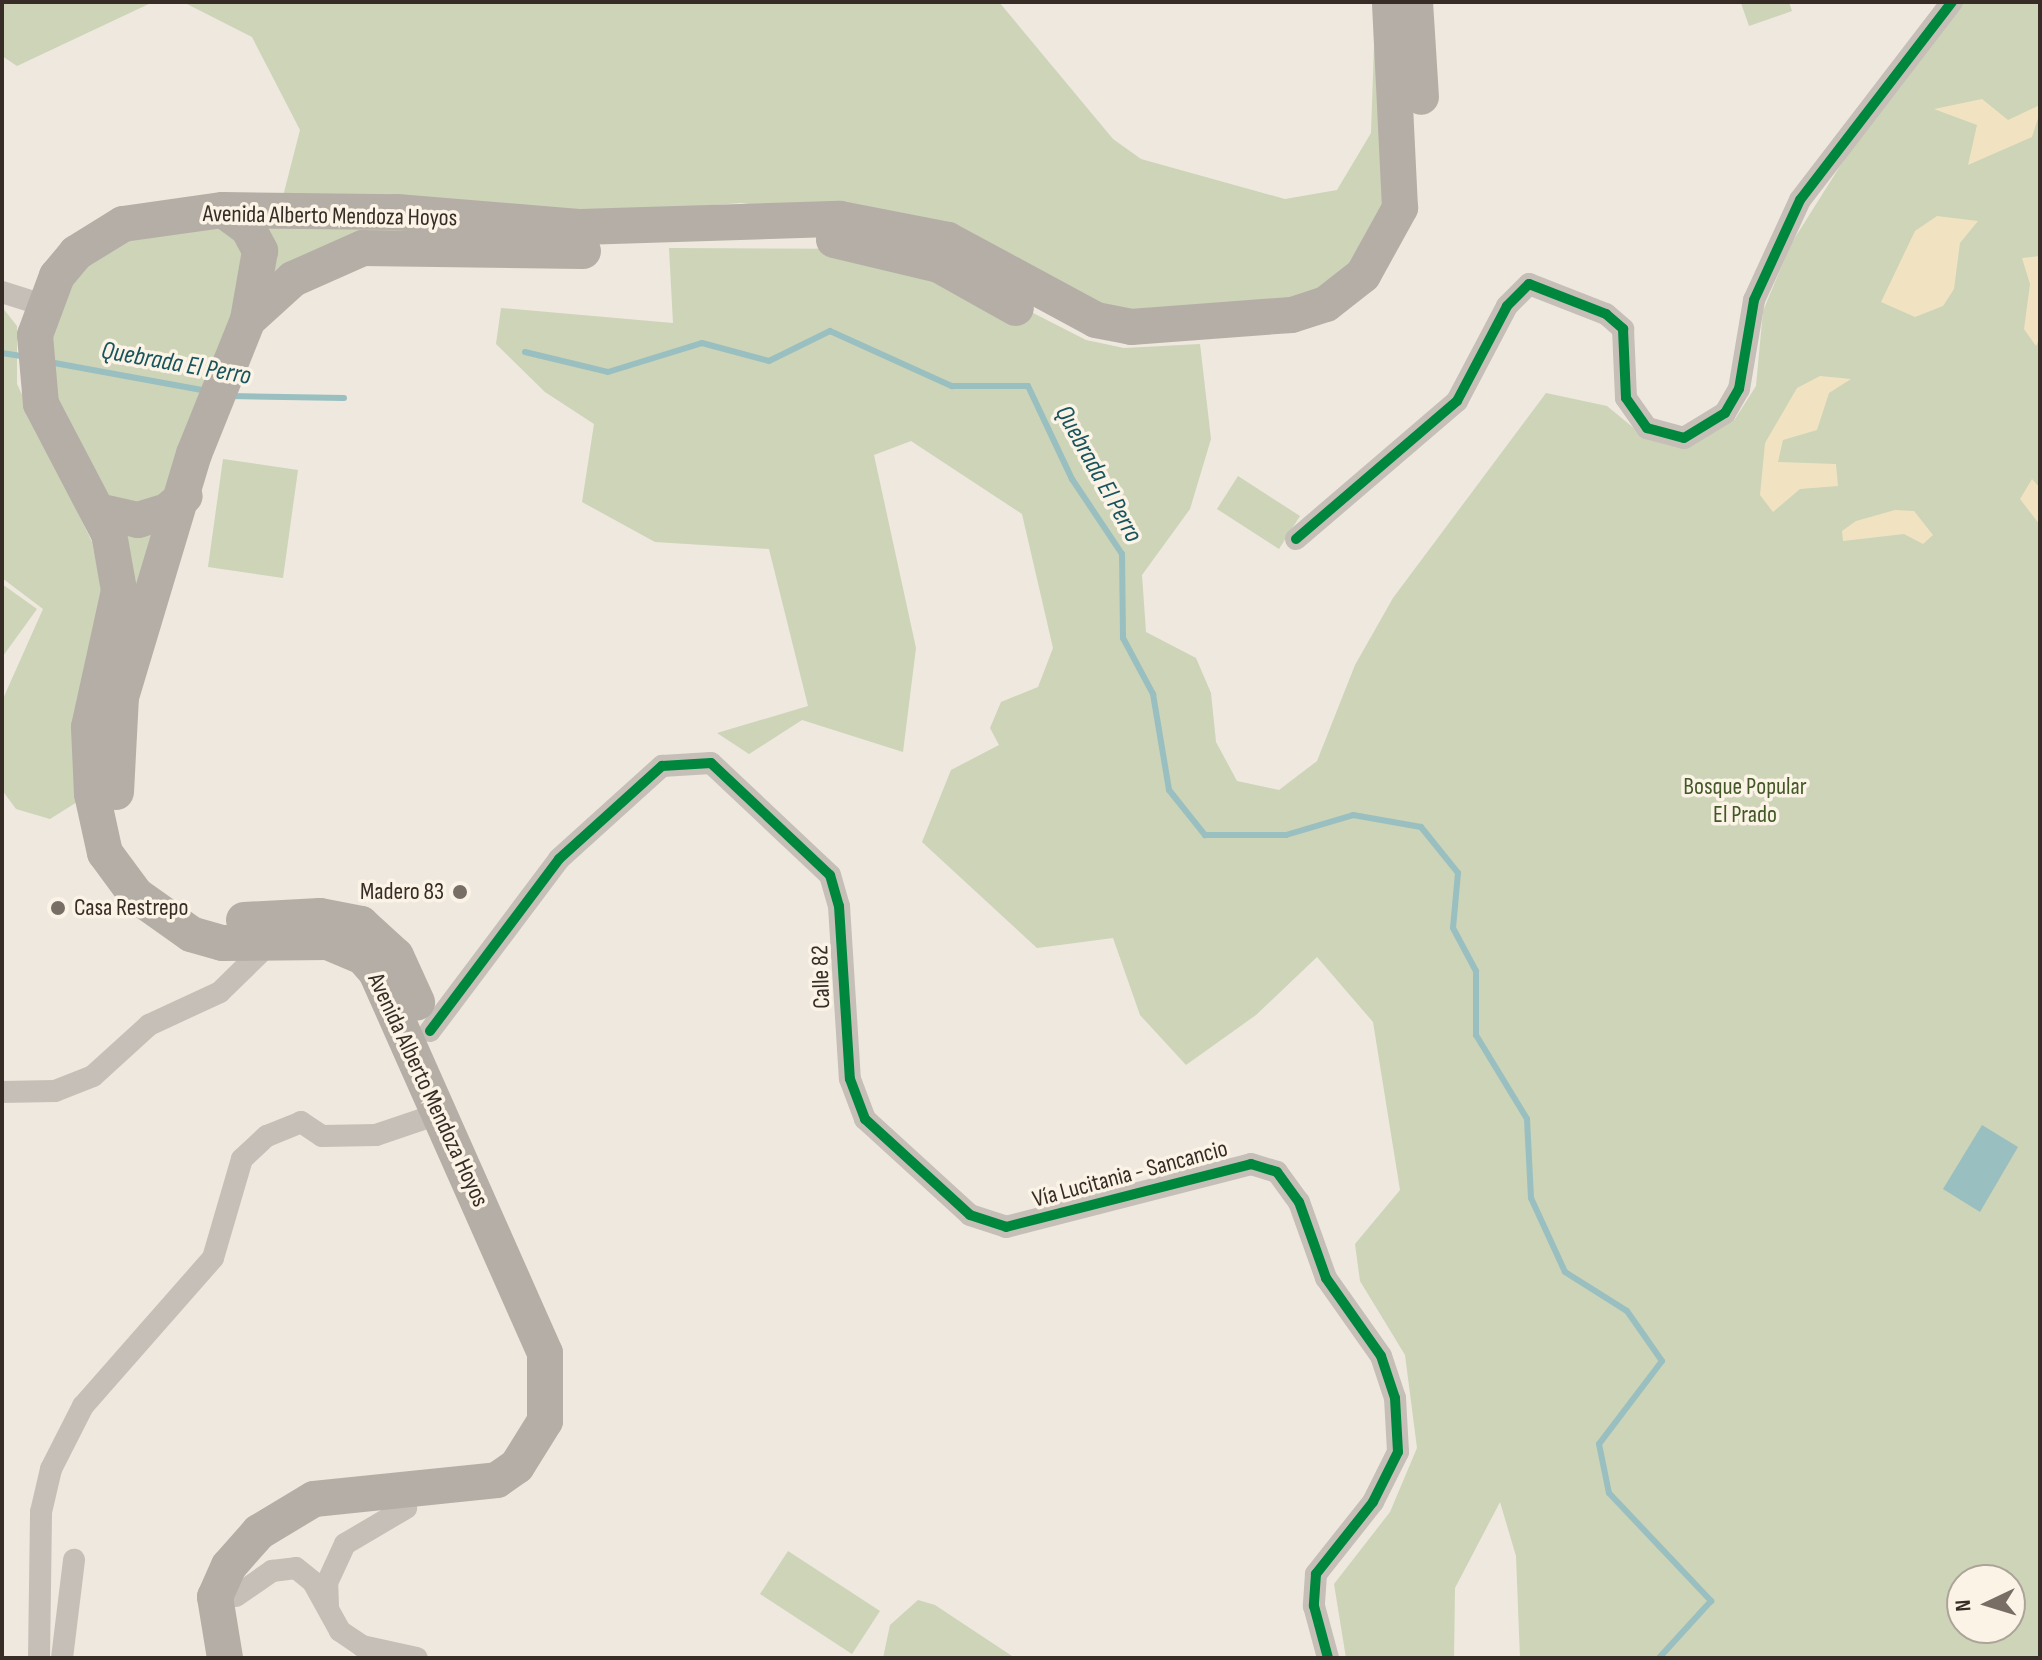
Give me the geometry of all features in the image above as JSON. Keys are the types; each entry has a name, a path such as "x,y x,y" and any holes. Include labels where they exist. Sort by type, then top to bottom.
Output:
{"main road":[{"name":"Avenida Alberto Mendoza Hoyos","path":"225,1658 215,1597 229,1566 259,1532 314,1499 497,1480 517,1466 545,1421 545,1353 535,1318 441,1113 363,957 328,942 268,945 222,943 163,918 105,853 92,794 89,727 119,590 98,511 46,416 36,380 39,320 76,253 109,231 223,210 397,212 581,227 891,223 948,240 1096,320 1131,327 1251,323 1326,304 1363,275 1400,208 1390,2"},
{"name":"Avenida Alberto Mendoza Hoyos","path":"236,1596 270,1543 286,1534 346,1514 406,1508 474,1509 532,1483 553,1454 566,1391 550,1309 396,956 361,924 320,916 224,919 197,910 150,876 126,841 116,790 117,721 185,496 194,454 248,320 293,279 363,248 582,251 837,240 939,265 1048,325 1124,348 1302,333 1338,320 1376,290 1418,217 1427,173 1415,2"},
{"path":"223,210 248,228 260,251 248,320"},
{"path":"98,511 138,520 167,511 185,496"},
{"path":"236,1596 237,1638 249,1658"}],"street":[{"path":"1296,539 1457,401 1507,306 1529,284 1606,314 1623,329 1626,398 1647,428 1684,438 1725,413 1739,389 1754,300 1800,200 1952,2"},
{"path":"2,292 39,320"},
{"name":"Calle 82","path":"430,1031 559,859 662,766 711,763 830,875 839,906 850,1079"},
{"path":"2,1092 55,1091 93,1076 149,1025 220,992 268,945"},
{"name":"Vía Lucitania - Sancancio","path":"850,1079 865,1119 987,1225 1006,1227 1224,1167 1277,1172 1299,1202 1326,1278 1381,1356 1395,1398 1398,1452 1373,1502 1316,1574 1314,1606 1328,1658"},
{"path":"39,1658 41,1512 51,1469 83,1406 213,1258 242,1159 267,1136 301,1122 322,1136 376,1135 441,1113"},
{"path":"329,1612 327,1583 345,1544 406,1508"},
{"path":"62,1658 74,1560"},
{"path":"236,1596 272,1571 296,1568 329,1612 362,1646 417,1658"}],"green space":[{"path":"2,2 153,2 17,66 2,56"},
{"path":"183,2 999,2 1113,139 1141,159 1285,199 1337,190 1371,133 1374,45 1400,208 1326,304 1131,327 840,219 742,203 669,208 581,227 281,204 300,130 252,37"},
{"path":"1789,2 1792,11 1749,26 1741,3"},
{"name":"Bosque Popular El Prado","path":"1959,2 2040,2 2040,1658 1520,1658 1516,1556 1500,1502 1455,1588 1454,1658 1346,1658 1334,1584 1390,1512 1417,1448 1405,1355 1360,1281 1355,1244 1400,1190 1373,1022 1317,957 1256,1015 1186,1065 1140,1015 1113,938 1037,948 922,842 951,770 999,745 990,728 1001,702 1038,687 1053,648 1022,514 911,441 874,455 916,648 903,752 802,720 749,754 717,733 808,706 769,549 655,542 582,502 594,424 545,392 496,344 501,308 673,323 669,248 887,249 939,265 1086,340 1124,348 1200,344 1211,439 1190,509 1142,575 1146,632 1196,658 1211,693 1216,742 1237,781 1279,790 1317,761 1355,665 1393,598 1546,393 1607,406 1646,438 1687,448 1735,419 1756,386 1763,311 1791,244 1859,136"},
{"path":"254,221 362,222 443,234 266,288"},
{"path":"229,223 250,253 248,279 167,499 106,504 60,422 50,324 63,288 120,235"},
{"path":"2,307 17,326 17,384 92,542 103,597 77,802 50,819 16,809 2,790 2,701 43,609 2,578"},
{"path":"223,459 298,470 283,578 208,567"},
{"path":"1238,476 1300,516 1279,549 1217,509"},
{"path":"169,519 136,616 120,539"},
{"path":"2,584 37,609 3,656 2,655"},
{"path":"788,1551 880,1611 852,1654 760,1594"},
{"path":"918,1600 935,1605 1015,1658 883,1658 890,1625"}],"sand":[{"path":"1982,99 2008,120 2040,105 2040,112 2032,137 1968,165 1977,125 1934,109"},
{"path":"1937,216 1978,221 1960,243 1954,289 1943,306 1915,317 1881,302 1915,231"},
{"path":"2040,256 2040,337 2036,346 2024,329 2030,284 2022,258"},
{"path":"1820,376 1851,379 1829,393 1817,430 1783,440 1778,462 1836,464 1838,486 1800,489 1773,512 1760,495 1765,443 1797,388"},
{"path":"2032,479 2040,488 2040,525 2020,499"},
{"path":"1895,510 1914,511 1933,535 1923,544 1904,534 1843,541 1842,531 1856,521"}],"water":[{"path":"1982,1125 2018,1147 1980,1212 1943,1189"}],"waterway":[{"name":"Quebrada El Perro","path":"525,352 608,372 702,343 769,361 830,331 952,386 1028,386 1072,479 1122,554 1123,638 1153,694 1169,790 1205,835 1286,835 1353,815 1421,827 1458,873 1453,928 1476,971 1476,1035 1527,1119 1531,1198 1565,1272 1627,1311 1662,1361 1599,1444 1609,1493 1711,1601 1659,1658"},
{"name":"Quebrada El Perro","path":"2,353 26,357"},
{"name":"Quebrada El Perro","path":"49,362 207,391"},
{"name":"Quebrada El Perro","path":"230,396 344,398"}],"cycle path":[{"path":"1296,539 1457,401 1507,306 1529,284 1606,314 1623,329 1626,398 1647,428 1684,438 1725,413 1739,389 1754,300 1800,200 1952,2"},
{"path":"430,1031 559,859 662,766 711,763 830,875 839,906 850,1079 865,1119 970,1215 1006,1227 1251,1164 1277,1172 1299,1202 1326,1278 1381,1356 1395,1398 1398,1452 1373,1502 1316,1574 1314,1606 1328,1658"}],"place":[{"name":"Madero 83","path":"460,892"},
{"name":"Casa Restrepo","path":"58,908"}]}
